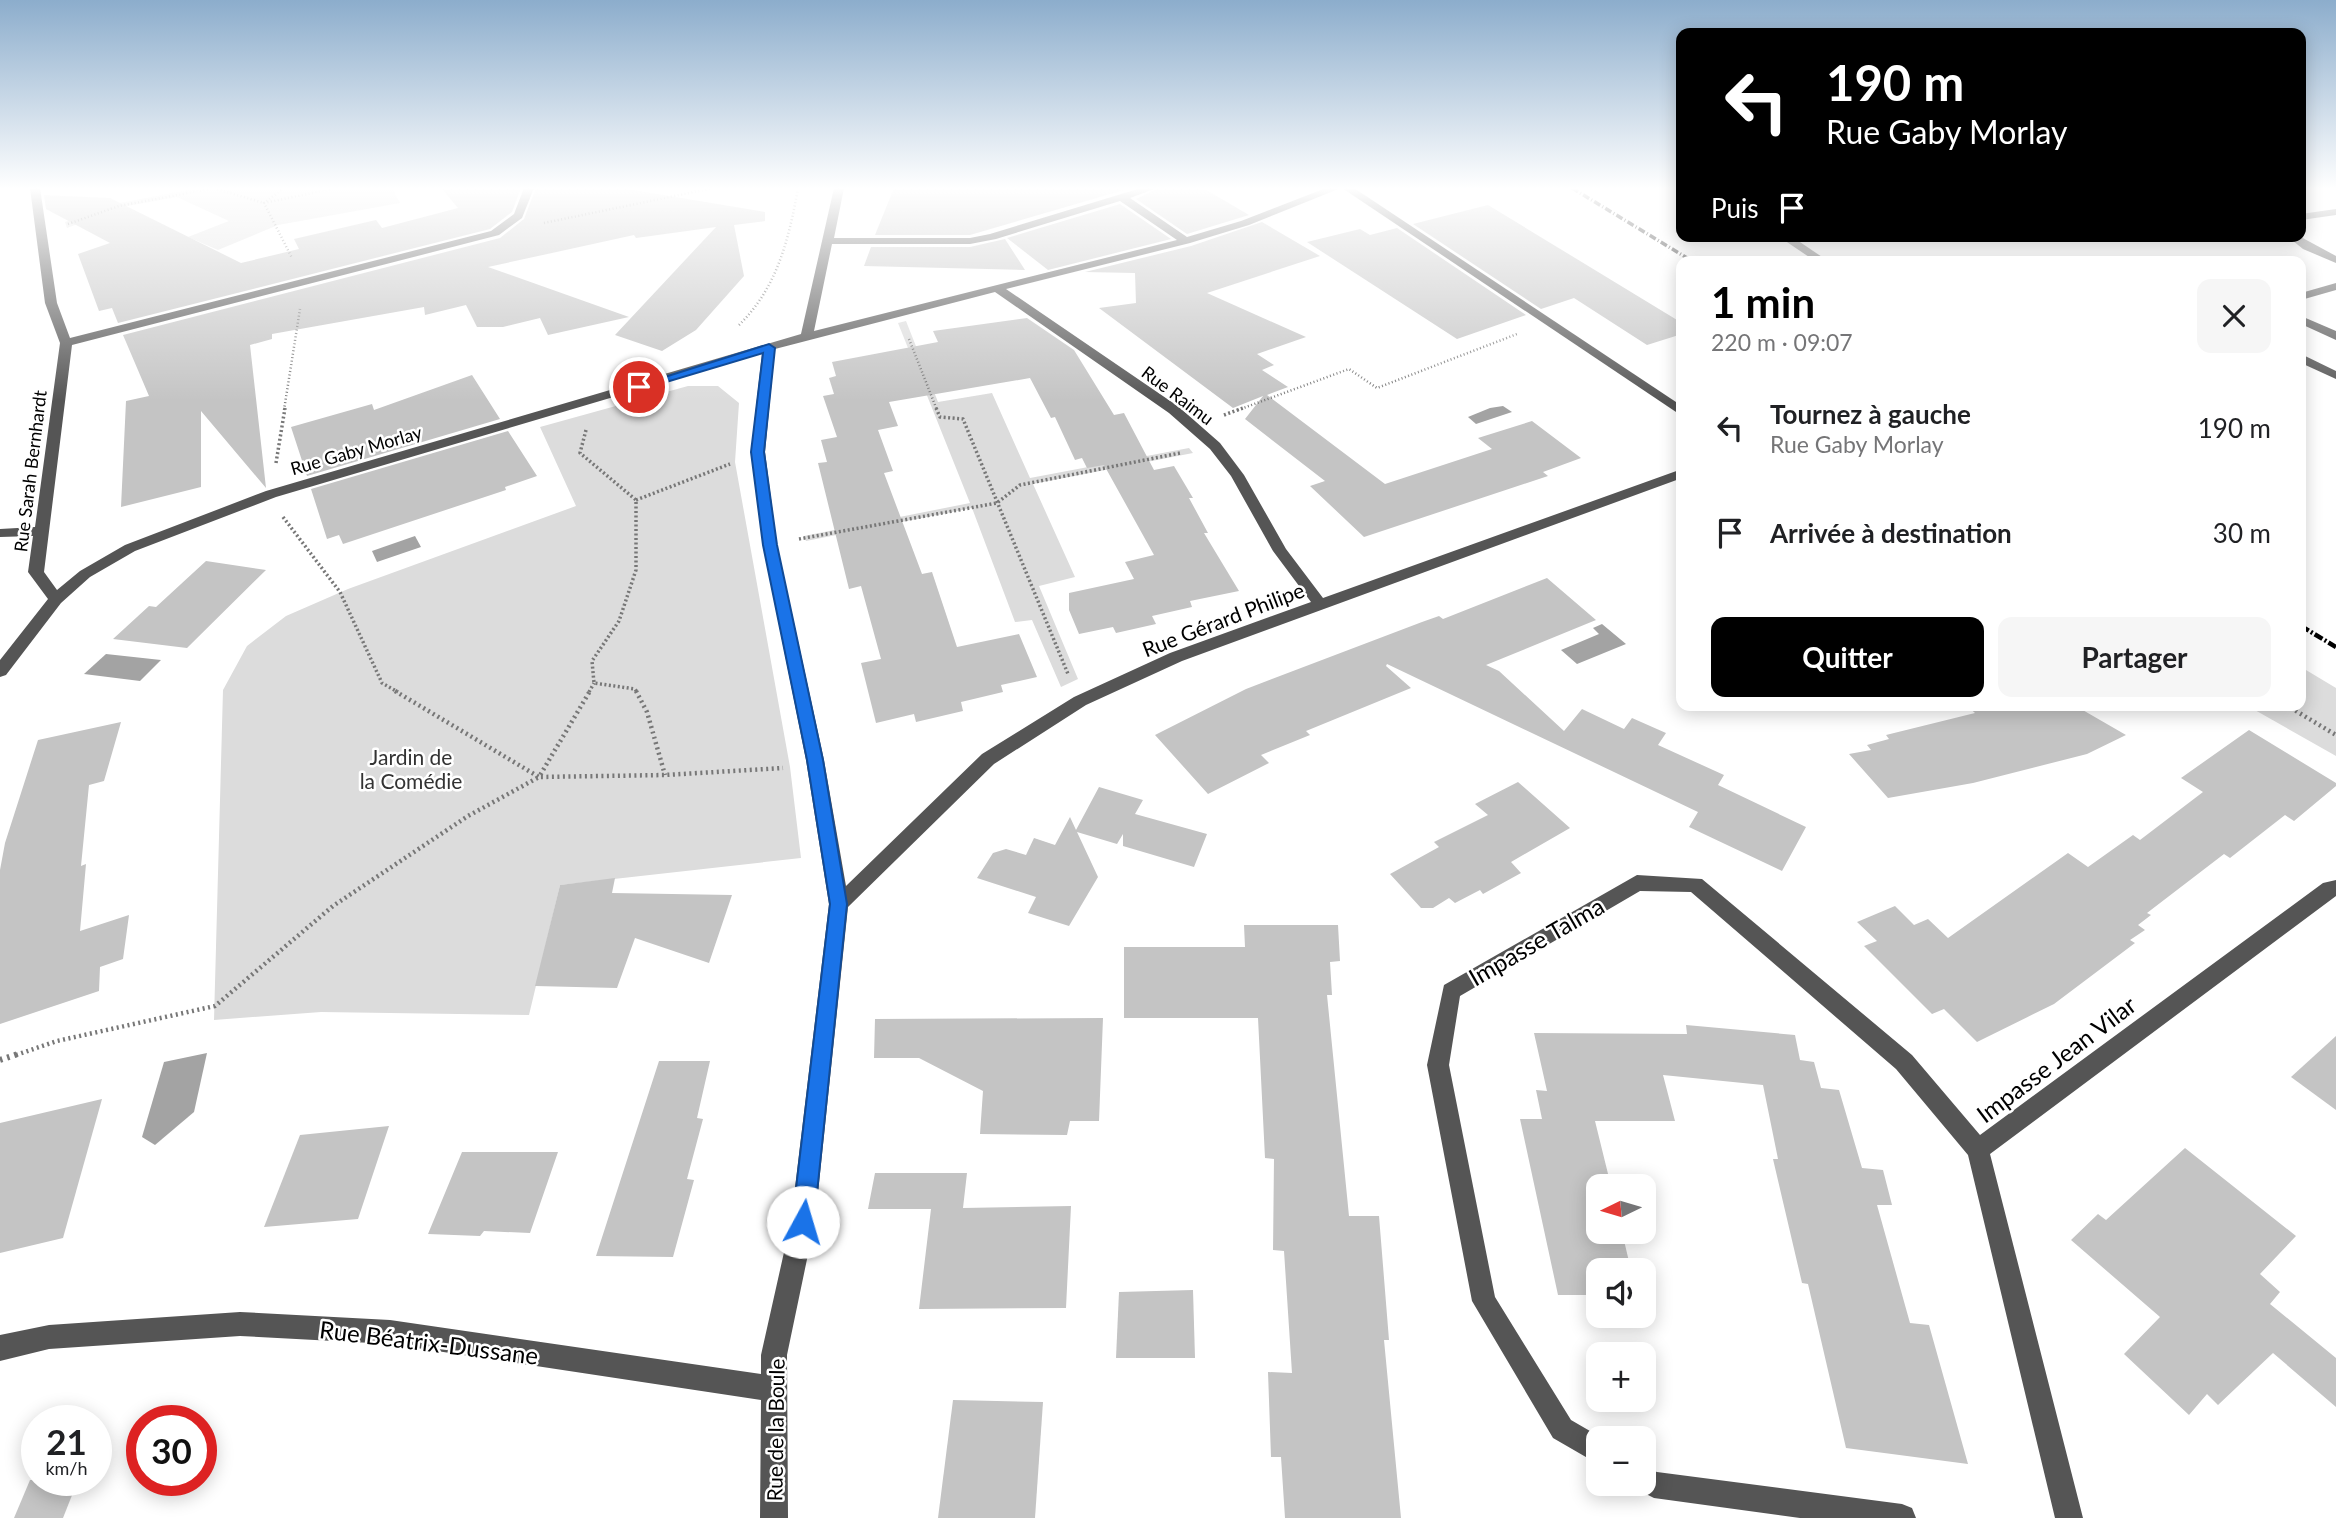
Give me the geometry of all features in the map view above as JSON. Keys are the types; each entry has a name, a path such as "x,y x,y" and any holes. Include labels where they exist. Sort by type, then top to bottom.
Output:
{"street":[{"name":"Rue Sarah Bernhardt","path":"45,259 51,303 66,343 36,572 56,598"},
{"path":"66,343 394,259"},
{"path":"807,336 822,259"},
{"path":"769,348 807,336 1114,259"},
{"path":"1454,259 1676,408"},
{"path":"2306,296 2336,286"},
{"name":"Rue Raimu","path":"997,288 1174,410 1215,446 1237,475 1280,551 1321,604"},
{"path":"2322,292 2336,298"},
{"path":"2306,321 2336,336"},
{"name":"Rue Gaby Morlay","path":"0,671 56,598 85,574 130,548 271,494 769,348"},
{"name":"Rue de la Boule","path":"769,348 758,452 770,545 815,760 839,904 803,1222 774,1355 774,1518"},
{"path":"2306,360 2335,375"},
{"name":"Rue Gérard Philipe","path":"839,904 988,758 1080,701 1176,657 1676,475"},
{"path":"0,533 40,531"},
{"name":"Impasse Talma","path":"1586,1444 1562,1429 1484,1301 1438,1065 1451,990 1637,883 1696,884 1904,1062 1978,1150"},
{"name":"Impasse Jean Vilar","path":"2069,1518 1978,1150 2330,888 2336,888"},
{"name":"Rue Béatrix-Dussane","path":"0,1348 49,1337 240,1324 390,1332 773,1389"},
{"path":"1656,1485 1902,1518"}],"path":[{"path":"292,259 304,282 271,494 286,523 340,592 382,683 538,777"},
{"path":"732,331 750,317 767,293 779,259"},
{"path":"898,313 940,418 963,419 1080,701"},
{"path":"1194,426 1349,369 1377,388 1549,322"},
{"path":"538,777 594,684 592,662 619,621 636,570 636,500 580,453 589,412 586,402"},
{"path":"770,545 997,503 1020,485 1215,446"},
{"path":"636,500 735,462 739,455 758,452"},
{"path":"594,684 635,689 647,712 665,775"},
{"path":"2296,711 2336,735"},
{"path":"0,1060 57,1041 215,1006 333,906 468,816 538,777 665,775 790,767 815,760"}],"green space":[{"path":"906,321 938,402 992,393 1030,478 1189,448 1193,453 1033,484 1075,577 1039,586 1078,679 1061,687 1032,620 1015,622 972,508 806,541 804,536 970,503 898,323"},
{"name":"Jardin de la Comédie","path":"688,386 718,386 739,403 735,462 790,767 801,858 560,885 529,1015 321,1012 214,1020 223,690 247,646 286,616 348,589 576,506 540,427"},
{"path":"2306,670 2336,688 2336,756 2257,711 2306,711"}],"shaded area":[{"path":"1503,406 1512,412 1476,424 1468,417 1490,408"},
{"path":"415,536 421,547 377,562 372,551"},
{"path":"1602,624 1626,644 1577,664 1561,650 1599,634 1593,628"},
{"path":"106,654 161,660 140,681 84,674"},
{"path":"207,1053 194,1112 155,1145 142,1137 164,1062"}],"building":[{"path":"80,259 233,259 241,263 258,259 372,259 118,323 112,308 99,311"},
{"path":"419,259 525,259 488,267 629,317 548,335 540,318 503,327 477,327 466,305 425,315 424,307 272,334 272,339 250,345 266,488 201,411 201,487 121,507 126,401 149,396 123,335"},
{"path":"686,259 741,259 744,276 696,330 662,351 615,335"},
{"path":"867,259 1018,259 1025,270 864,266"},
{"path":"1034,259 1092,259 1048,270"},
{"path":"1139,259 1311,259 1207,293 1306,337 1257,354 1274,365 1262,370 1288,387 1267,395 1385,484 1492,449 1478,438 1532,421 1581,458 1543,472 1548,476 1364,537 1310,486 1325,481 1245,419 1263,396 1233,408 1099,308 1136,303 1135,273 1085,272"},
{"path":"1333,259 1443,259 1526,315 1457,339"},
{"path":"1465,259 1577,259 1676,319 1676,336 1647,345 1574,298 1541,309"},
{"path":"1027,318 1074,350 1114,415 1124,413 1154,470 1174,466 1193,498 1189,498 1208,533 1204,533 1239,591 1190,601 1192,607 1152,616 1156,624 1116,633 1113,627 1079,634 1069,610 1069,593 1134,579 1125,562 1154,555 1104,465 1087,468 1082,458 1075,460 1055,417 1051,418 1030,378 889,402 898,426 878,430 893,471 884,473 922,574 932,572 957,647 1019,634 1037,677 1001,685 1003,692 961,702 963,711 916,722 914,714 876,723 861,663 881,659 861,586 849,589 818,463 827,462 821,440 837,437 823,396 834,394 829,378 836,376 832,362 938,342 933,331"},
{"path":"472,375 500,419 307,476 291,427 372,404 374,410"},
{"path":"508,431 537,476 505,487 506,490 343,544 339,535 327,539 311,489"},
{"path":"206,561 266,570 187,648 113,639 149,606 156,607"},
{"path":"1547,578 1596,620 1486,665 1499,671 1564,731 1582,709 1624,729 1632,718 1666,733 1658,745 1724,775 1718,785 1806,827 1782,871 1689,827 1698,812 1387,664 1386,666 1411,688 1306,731 1310,735 1261,755 1269,763 1208,794 1155,735 1246,689 1422,622 1439,616 1443,619"},
{"path":"1973,711 2084,711 2126,735 2087,754 1973,783 1888,798 1849,754 1871,750 1867,745 1889,739 1886,735 1975,713"},
{"path":"121,722 104,781 89,785 81,866 86,864 80,931 129,915 123,959 100,967 99,991 0,1024 0,870 5,843 38,740"},
{"path":"2249,730 2336,783 2336,786 2294,821 2285,815 2230,858 2224,854 2147,913 2151,915 2138,925 2145,930 2130,940 2135,943 2054,1004 1977,1042 1944,1009 1932,1014 1864,946 1877,941 1857,922 1895,906 1914,925 1928,919 1948,938 2068,853 2088,867 2133,835 2140,840 2203,792 2181,778"},
{"path":"1518,782 1570,828 1511,862 1521,873 1483,894 1480,890 1455,903 1449,898 1433,908 1421,908 1390,874 1439,847 1434,842 1488,815 1475,804"},
{"path":"1099,787 1143,800 1135,814 1207,834 1194,867 1123,846 1123,834 1117,844 1077,832 1098,877 1069,926 1028,913 1036,897 977,878 993,853 1006,849 1026,855 1034,838 1055,845 1070,817 1076,830"},
{"path":"615,878 612,893 732,895 709,963 635,938 617,988 535,986 560,885"},
{"path":"1244,925 1338,925 1340,961 1330,962 1332,995 1327,995 1349,1216 1379,1216 1389,1340 1384,1340 1401,1518 1285,1518 1281,1457 1271,1457 1268,1372 1292,1373 1284,1251 1273,1250 1274,1159 1265,1158 1258,1018 1124,1018 1124,947 1245,947"},
{"path":"1103,1018 1099,1121 1070,1121 1067,1135 980,1134 983,1091 919,1058 874,1058 875,1019"},
{"path":"1686,1025 1795,1035 1800,1060 1814,1062 1821,1088 1839,1090 1862,1168 1883,1170 1892,1205 1877,1205 1910,1323 1929,1325 1968,1464 1846,1448 1808,1284 1802,1283 1773,1159 1778,1159 1763,1085 1663,1075 1675,1121 1595,1121 1608,1174 1586,1174 1586,1244 1625,1244 1628,1258 1586,1258 1586,1295 1558,1295 1520,1119 1542,1119 1536,1090 1547,1091 1534,1033 1687,1034"},
{"path":"2336,1036 2336,1110 2291,1077"},
{"path":"659,1061 710,1061 697,1118 703,1119 687,1179 694,1180 673,1257 596,1256"},
{"path":"102,1099 63,1238 0,1253 0,1123"},
{"path":"389,1126 358,1219 264,1227 300,1135"},
{"path":"2185,1148 2296,1236 2260,1274 2280,1292 2270,1304 2336,1358 2336,1407 2273,1353 2218,1405 2207,1394 2189,1415 2124,1354 2160,1317 2071,1240 2098,1214 2106,1220"},
{"path":"462,1152 558,1152 530,1233 484,1231 480,1236 428,1234"},
{"path":"875,1173 967,1173 963,1208 1071,1206 1066,1308 919,1309 931,1209 868,1209"},
{"path":"1193,1290 1195,1358 1116,1358 1119,1292"},
{"path":"953,1400 1043,1402 1035,1518 938,1518"},
{"path":"23,1496 72,1496 63,1518 14,1518"}],"railway":[{"path":"2306,629 2336,647"}],"route":[{"path":"639,387 769,348 758,452 770,545 815,760 839,904 803,1222"}]}
